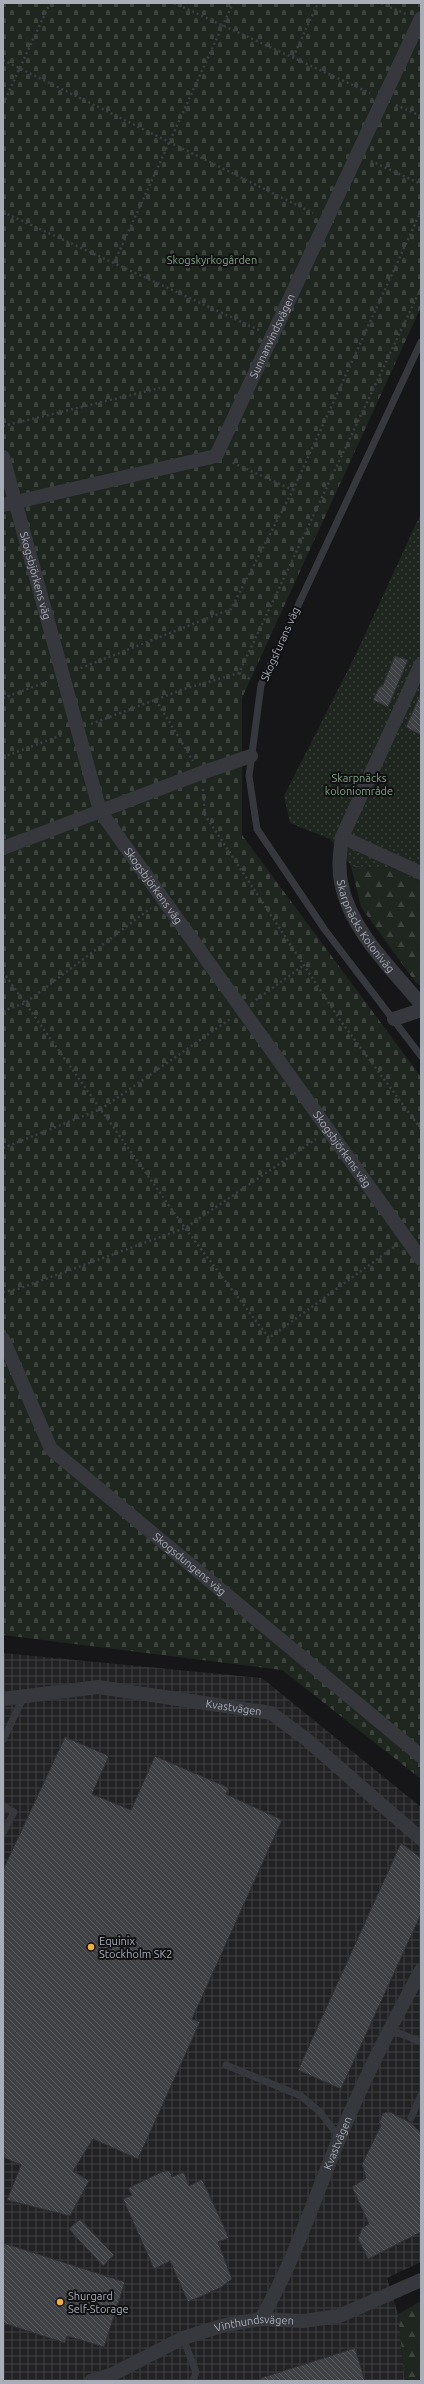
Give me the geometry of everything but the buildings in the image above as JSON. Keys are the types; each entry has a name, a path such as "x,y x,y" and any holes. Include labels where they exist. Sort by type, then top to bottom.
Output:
{"street":[{"name":"Sunnanvindsvägen","path":"216,456 274,336 420,20"},
{"path":"9,504 216,456"},
{"name":"Skogsbjörkens väg","path":"3,457 9,504 63,676 100,811 421,1259"},
{"name":"Skarpnäcks Koloniväg","path":"421,664 342,836 339,861 341,882 350,914 379,953 421,1004"},
{"path":"3,848 201,773 252,756"},
{"path":"342,836 421,872"},
{"path":"394,1019 421,1010"},
{"name":"Skogsdungens väg","path":"3,1339 51,1449 421,1756"},
{"name":"Kvastvägen","path":"3,1699 98,1687 271,1713 306,1739 421,1839"},
{"name":"Kvastvägen","path":"261,2319 279,2288 339,2137 389,2029 421,1970"},
{"name":"Vinthundsvägen","path":"92,2381 111,2375 183,2338 225,2325 261,2319 303,2321 339,2316 421,2280"}],"lane":[{"name":"Skogsfurans väg","path":"421,342 261,685 249,776 257,829 326,930 421,1056"},
{"path":"3,1740 24,1696"},
{"path":"3,1806 14,1812 3,1833"},
{"path":"389,2029 421,2042"},
{"path":"226,2065 301,2096 320,2112 339,2137"},
{"path":"411,2118 421,2096"},
{"path":"183,2338 196,2372 193,2381"}],"path":[{"path":"3,104 50,3"},
{"path":"174,3 421,116"},
{"path":"114,263 233,3"},
{"path":"293,57 318,3"},
{"path":"382,3 420,20"},
{"path":"3,60 328,220"},
{"path":"358,154 421,184"},
{"path":"3,698 63,676 231,609 293,490 421,211"},
{"path":"3,212 274,336"},
{"path":"3,757 156,700 239,673 421,288"},
{"path":"3,426 160,388"},
{"path":"216,456 293,490"},
{"path":"156,700 201,773 205,815 340,1020 421,1129"},
{"path":"3,1011 25,1003 163,899"},
{"path":"3,1148 101,1109 242,1011 304,965"},
{"path":"3,972 185,1228 269,1338 405,1238"},
{"path":"3,1292 18,1289 185,1228 328,1131"}],"shaded area":[{"path":"3,1653 262,1678 421,1807 421,2262 387,2278 398,2314 405,2381 3,2381"}],"green space":[{"name":"Skogskyrkogården","path":"3,3 421,3 421,307 242,698 242,835 421,1077 421,1779 282,1670 3,1635"},
{"name":"Skarpnäcks koloniområde","path":"421,513 421,882 395,869 351,866 330,839 290,823 284,796 356,654"},
{"path":"351,866 395,869 421,882 421,986 416,983 361,907"},
{"path":"421,2301 421,2381 405,2381 398,2314"}],"place":[{"name":"Equinix Stockholm SK2","path":"91,1947"},
{"name":"Shurgard Self-Storage","path":"60,2302"}]}
